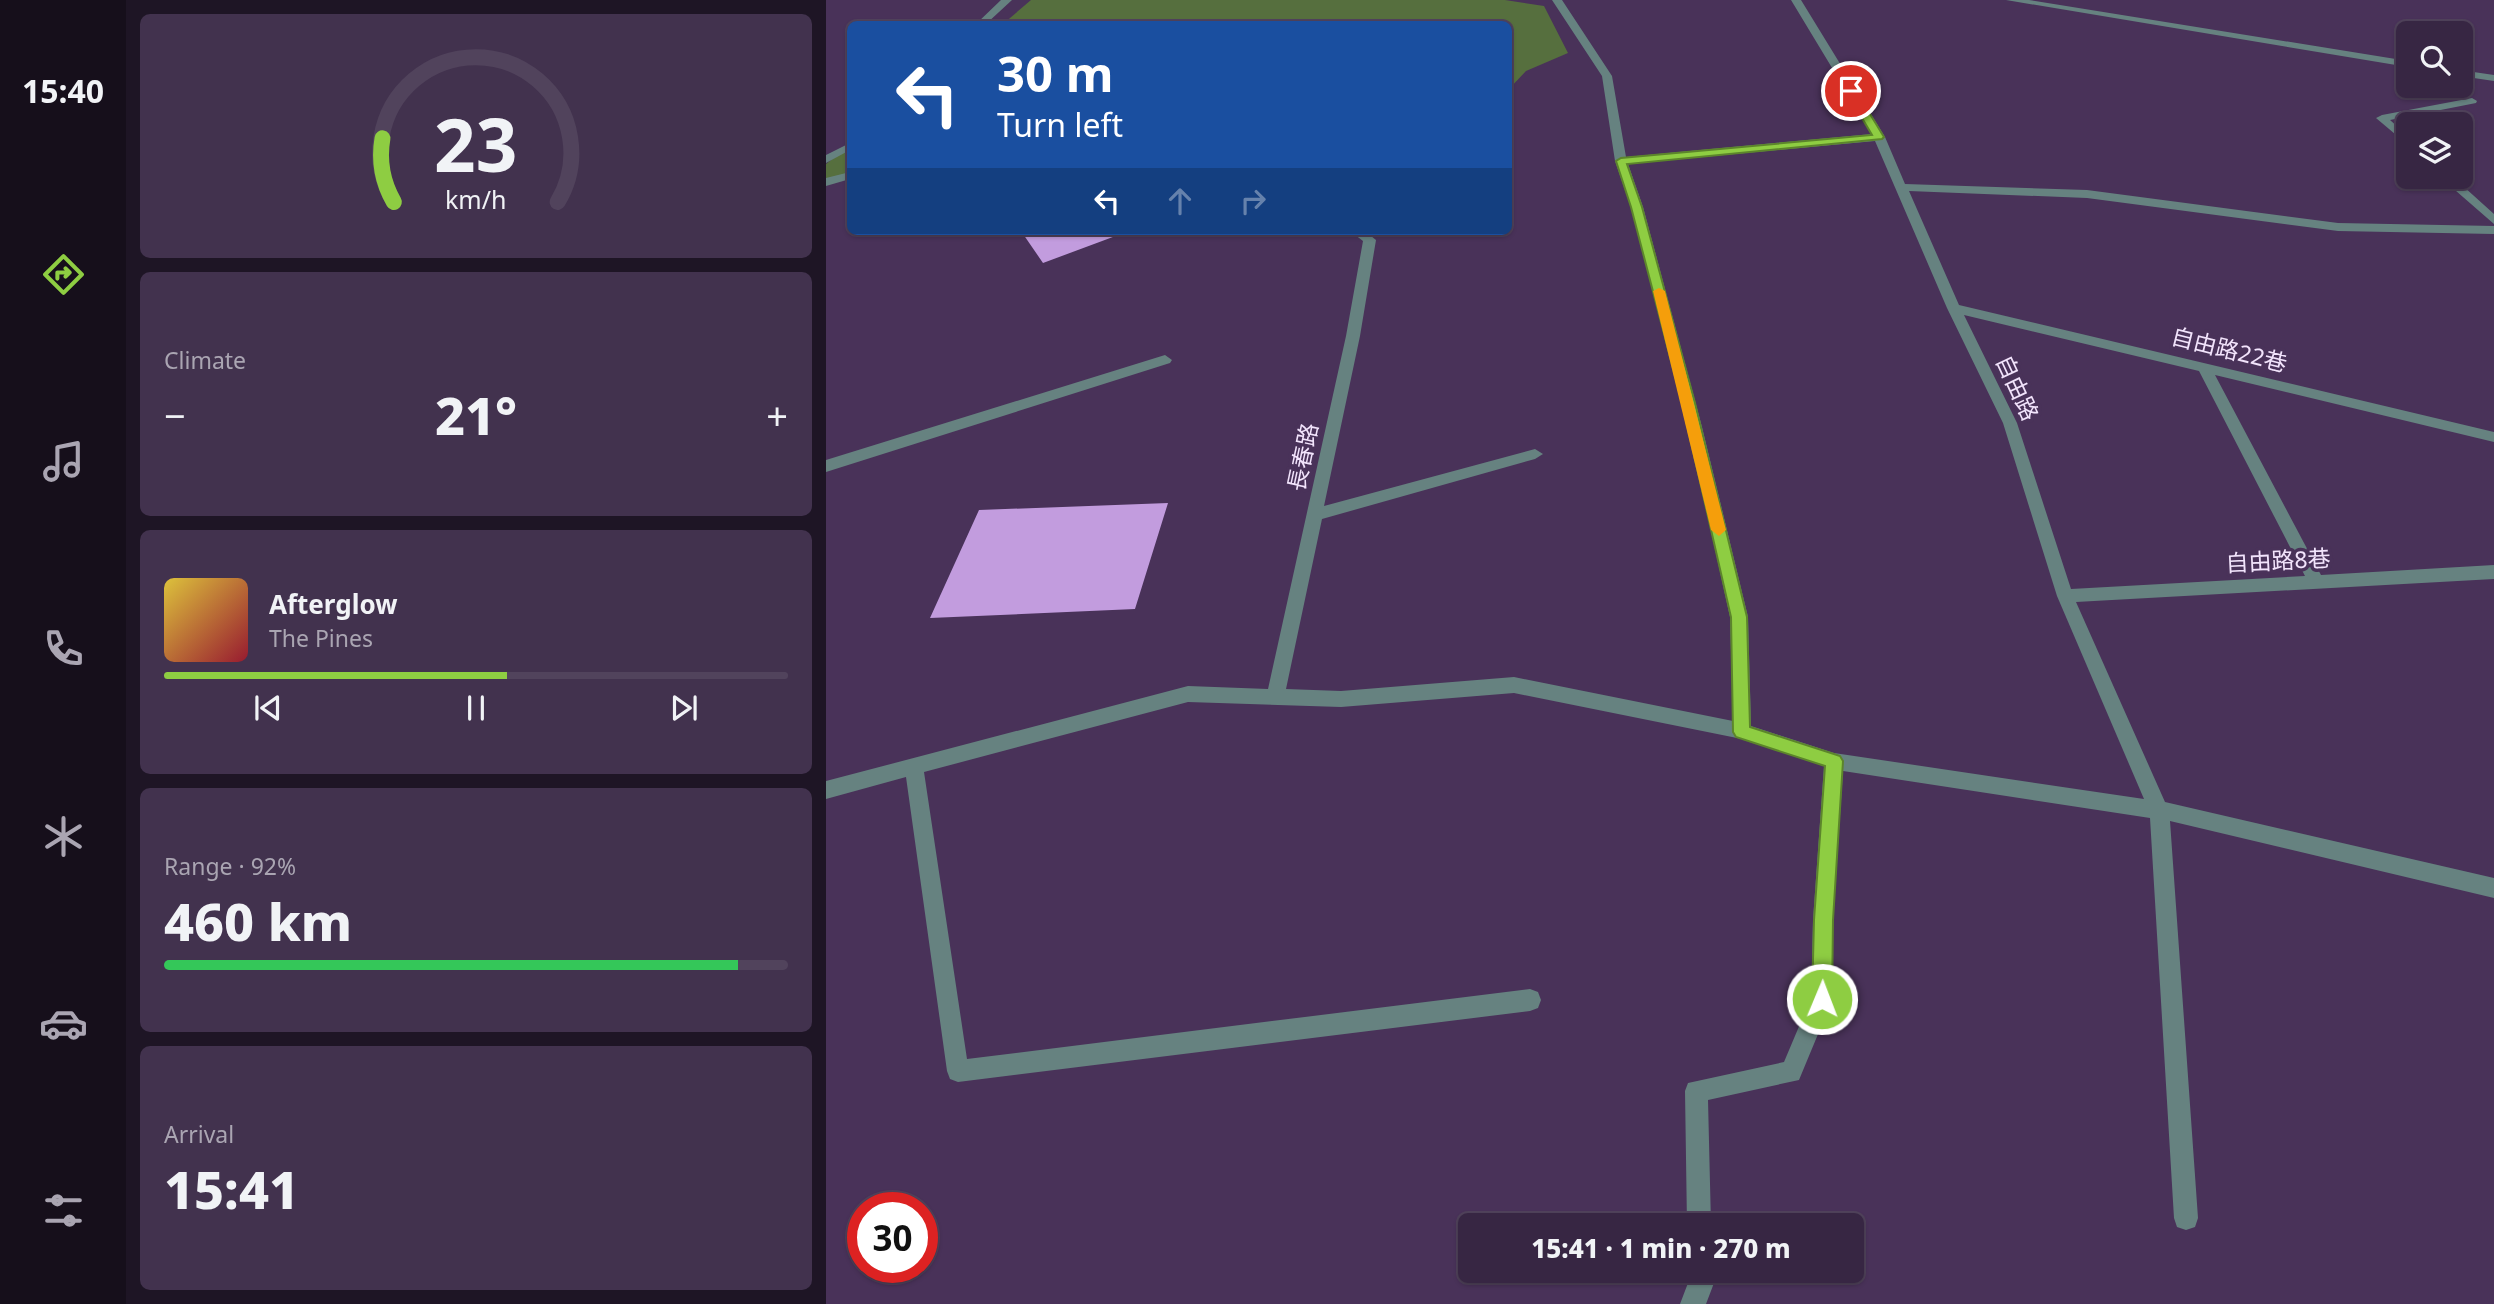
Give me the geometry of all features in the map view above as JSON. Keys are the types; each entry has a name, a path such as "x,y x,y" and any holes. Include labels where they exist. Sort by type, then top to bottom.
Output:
{"street":[{"path":"984,21 1007,0"},
{"path":"1558,0 1606,76 1621,161 1637,207 1688,401 1739,617 1742,732"},
{"name":"自由路","path":"1796,0 1878,137 1954,308 2010,423 2065,596 2159,810 2186,1218"},
{"path":"2011,0 2396,62"},
{"path":"2473,75 2494,78"},
{"path":"2414,112 2472,101"},
{"path":"2396,115 2382,118 2396,131"},
{"path":"1621,161 1878,137"},
{"path":"826,160 847,148"},
{"path":"826,182 847,177"},
{"path":"1901,187 2087,194 2338,227 2494,230"},
{"path":"2459,189 2494,220"},
{"name":"長春路","path":"1275,698 1353,336 1370,240 1362,235"},
{"name":"自由路22巷","path":"1954,308 2494,437"},
{"path":"826,466 1166,360"},
{"path":"2204,367 2316,582"},
{"path":"1314,515 1535,454"},
{"name":"自由路8巷","path":"2065,596 2494,572"},
{"path":"826,790 1188,694 1341,699 1514,685 1742,732 1834,761 2159,810 2494,888"},
{"path":"1699,1213 1696,1090 1791,1072 1822,999 1823,920 1834,761"},
{"path":"914,766 958,1071 1530,1000"},
{"path":"1693,1304 1701,1283"}],"green space":[{"path":"1031,0 1505,0 1544,6 1568,53 1526,71 1512,86 1512,21 1006,21"},
{"path":"847,147 847,175 826,181 826,164"}],"building":[{"path":"1024,235 1118,235 1043,263"},
{"path":"1168,503 1135,609 930,618 979,510"}],"slow traffic":[{"path":"1659,291 1719,530"}],"route":[{"path":"1822,999 1823,920 1834,761 1742,732 1739,617 1688,403 1637,207 1621,161 1878,137 1851,91"}]}
